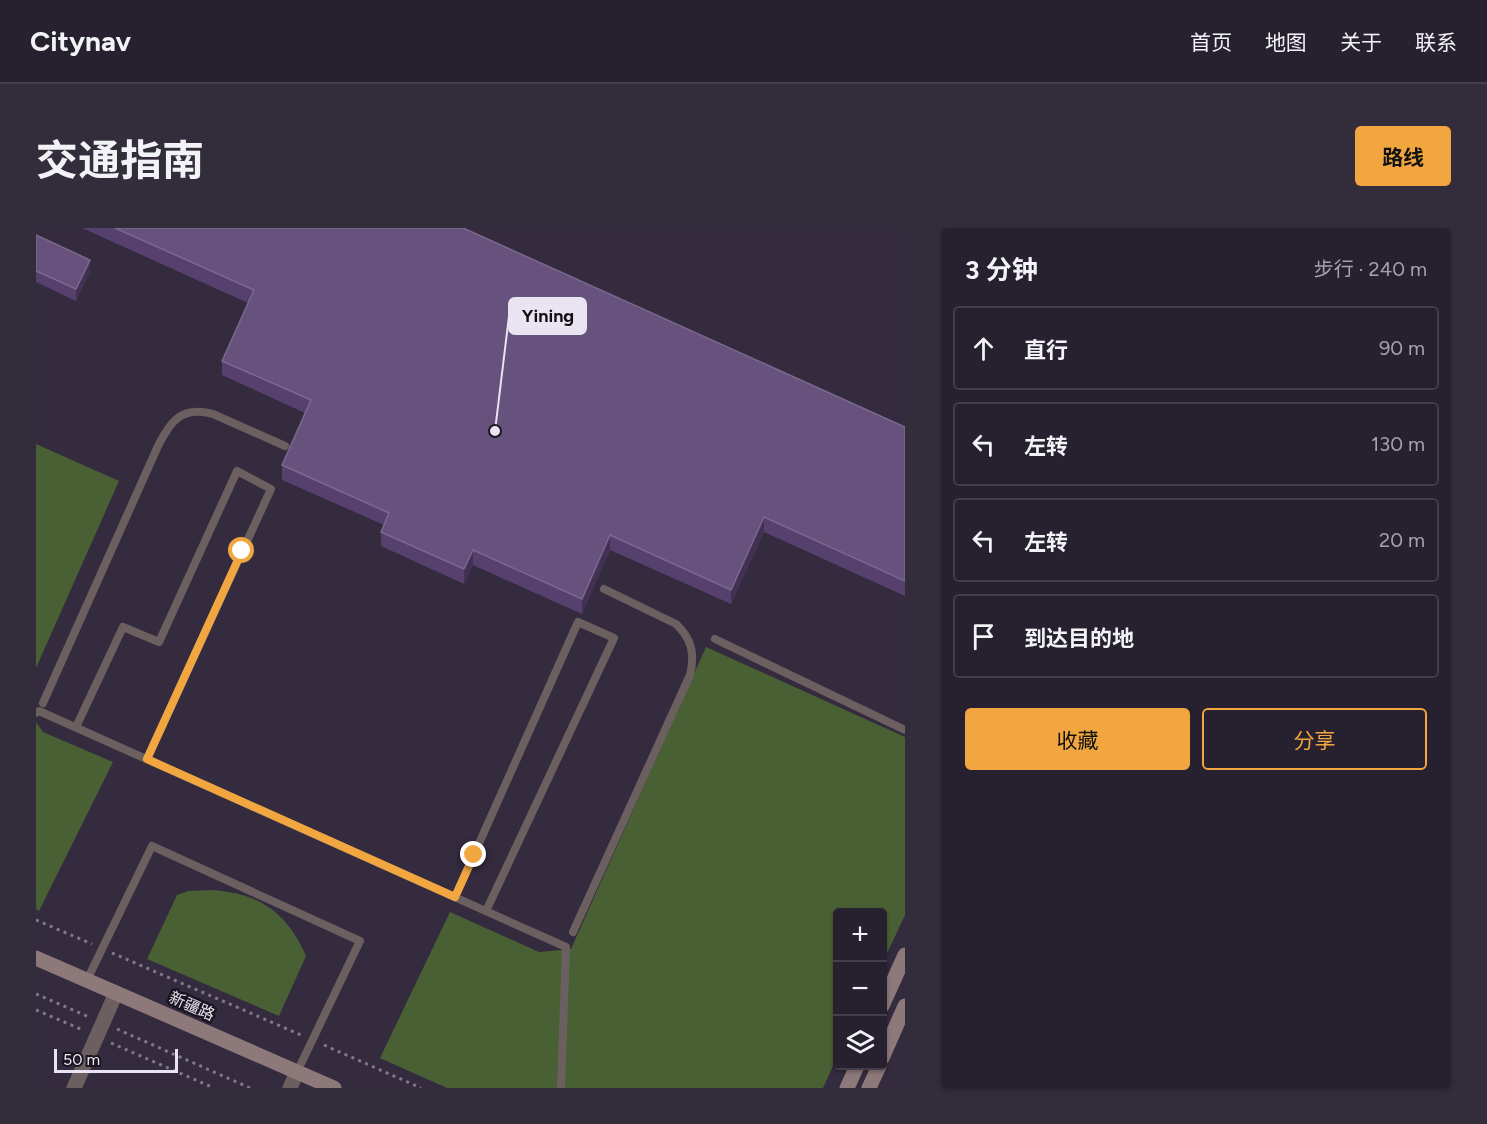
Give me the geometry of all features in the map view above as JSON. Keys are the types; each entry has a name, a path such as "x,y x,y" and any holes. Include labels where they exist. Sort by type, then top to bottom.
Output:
{"street":[{"path":"887,995 905,955"},
{"name":"新疆路","path":"36,958 334,1088"},
{"path":"74,1088 116,993"},
{"path":"887,1047 905,1006"},
{"path":"847,1088 854,1070"},
{"path":"869,1088 877,1070"},
{"path":"290,1088 297,1072"}],"lane":[{"path":"43,703 158,446 171,422 180,416 201,411 213,414 285,446"},
{"path":"76,727 123,627 159,642 237,471 271,489 147,759"},
{"path":"573,932 690,675 693,662 689,640 685,632 676,624 604,589"},
{"path":"455,897 578,622 614,638 486,911"},
{"path":"715,639 905,730"},
{"path":"36,712 39,711 76,727 566,947 561,1088"},
{"path":"87,980 152,846 360,941 297,1072"}],"path":[{"path":"36,920 421,1088"},
{"path":"36,994 100,1030 214,1088"},
{"path":"36,1010 100,1030 250,1088"}],"green space":[{"path":"36,444 119,481 36,668"},
{"path":"706,647 905,737 905,915 887,953 887,908 833,908 833,1066 823,1088 447,1088 380,1058 450,912 539,952 571,949"},
{"path":"36,722 43,732 113,762 39,911 36,909"},
{"path":"211,890 243,895 269,908 290,928 298,941 306,956 279,1016 147,959 177,895 188,891"}],"building":[{"path":"115,228 463,228 905,427 905,581 764,517 731,590 610,535 582,599 473,550 464,569 381,532 389,513 282,465 311,400 222,361 254,290"},
{"path":"36,235 90,260 76,289 36,271"}],"place":[{"name":"Yining","path":"495,431"}],"route":[{"path":"242,551 147,759 455,897 474,855"}]}
